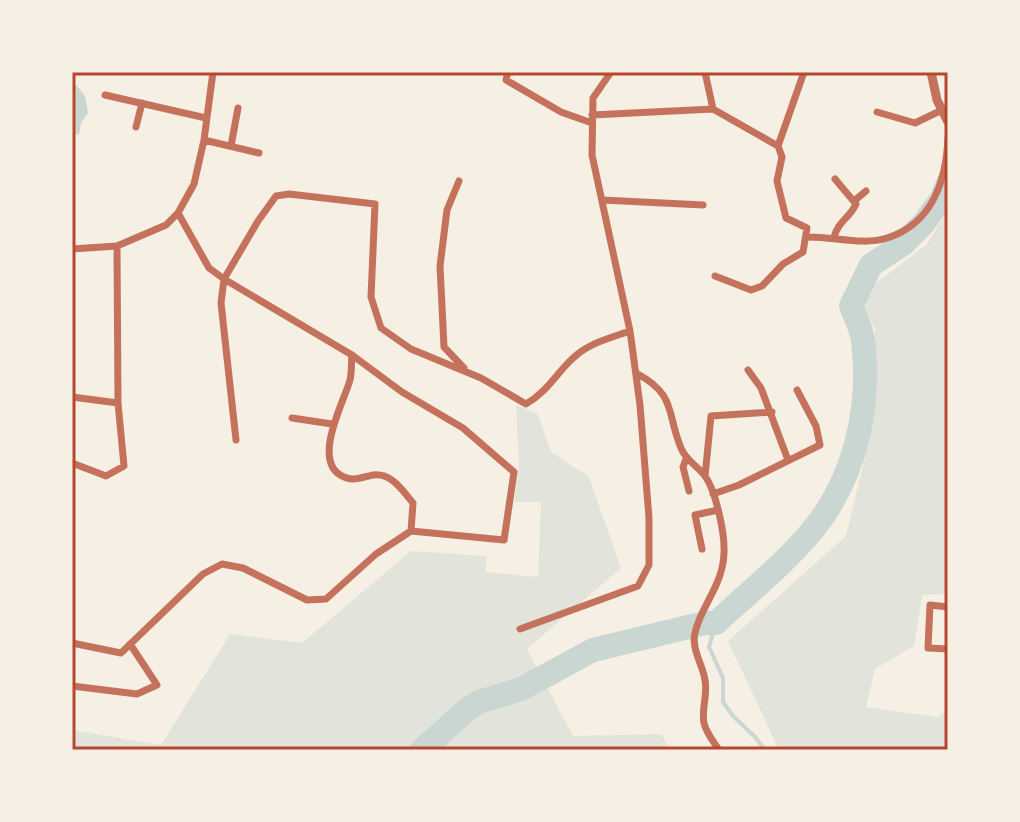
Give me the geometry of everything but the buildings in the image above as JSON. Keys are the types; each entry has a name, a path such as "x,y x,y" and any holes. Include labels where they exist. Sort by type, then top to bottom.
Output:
{"street":[{"path":"72,249 117,246 166,225 178,213 194,184 204,140 213,72"},
{"path":"508,72 506,80 561,112 592,119 713,109 778,146"},
{"path":"520,629 638,586 649,565 649,518 636,373 630,331 592,155 593,98 611,72"},
{"path":"705,72 713,109"},
{"path":"715,276 751,290 762,286 783,264 803,252 807,228 786,218 777,181 782,157 778,146 804,72"},
{"path":"877,112 915,123 945,116 931,72"},
{"path":"105,95 206,118"},
{"path":"136,127 142,103"},
{"path":"231,146 238,108"},
{"path":"806,237 886,238 913,224 929,205 943,180 948,138"},
{"path":"204,140 259,153"},
{"path":"834,237 838,223 853,212 856,204 835,179"},
{"path":"459,181 447,210 440,266 444,347 468,373"},
{"path":"854,201 866,191"},
{"path":"236,440 221,303 224,279 276,196 289,194 375,204 371,297 381,328 411,349 468,373 526,404 551,385 573,357 592,344 630,331"},
{"path":"602,200 703,205"},
{"path":"72,643 121,653 203,574 222,564 243,568 307,600 326,599 376,554 411,531 504,540 514,472 463,428 402,392 352,355 209,268 178,213"},
{"path":"72,463 106,476 124,466 118,403 117,246"},
{"path":"352,355 350,379 332,424 330,461 339,475 352,480 378,473 396,482 413,503 411,531"},
{"path":"748,370 772,412 788,460"},
{"path":"636,373 648,379 667,400 680,447 686,459 705,476 718,510 724,552 722,567 715,592 695,630 694,642 707,691 703,718 705,728 719,750"},
{"path":"713,494 739,485 820,445 816,426 797,390"},
{"path":"72,397 118,403"},
{"path":"705,476 711,416 772,412"},
{"path":"292,418 332,424"},
{"path":"686,459 683,467 689,491"},
{"path":"702,549 695,515 718,510"},
{"path":"948,607 930,605 928,648 948,649"},
{"path":"72,686 137,694 157,685 130,644"}],"shaded area":[{"path":"72,80 85,96 88,113 81,123 79,135 72,133"},
{"path":"948,211 948,594 922,595 914,646 875,669 866,707 937,717 948,710 948,750 779,750 728,641 846,536 863,466 875,329 863,306 863,293 926,245"},
{"path":"516,405 538,414 551,452 589,477 621,568 527,649 573,736 662,734 669,750 72,750 72,730 161,745 230,634 302,643 411,551 487,556 485,572 538,577 541,502 514,502 519,465"}],"waterway":[{"path":"422,750 479,702 521,689 593,650 716,623 805,539 830,506 858,438 865,365 860,328 851,306 871,265 903,244 924,223 942,198 948,183"},
{"path":"716,623 709,647 723,678 723,702 765,750"}]}
